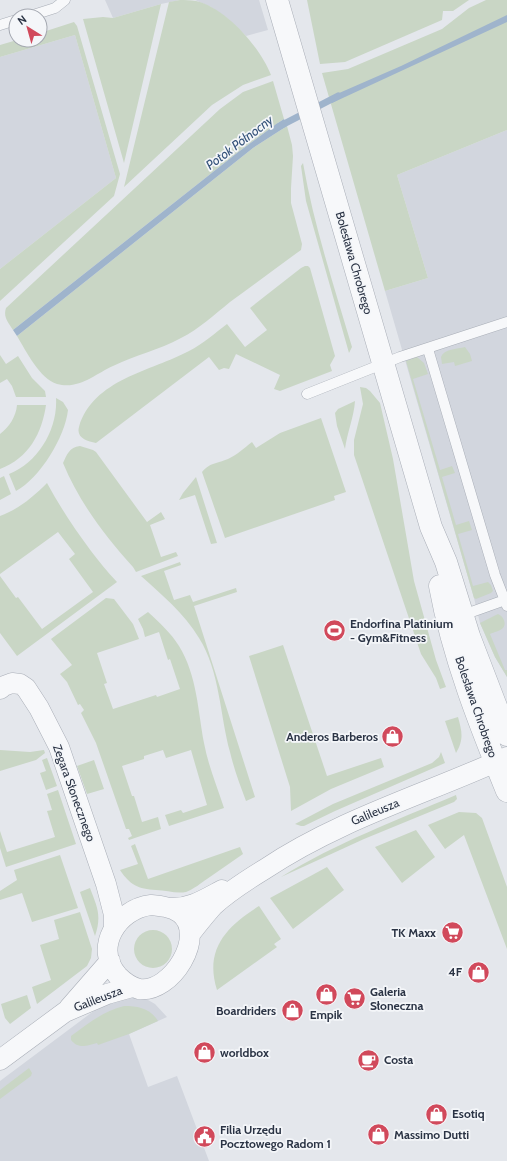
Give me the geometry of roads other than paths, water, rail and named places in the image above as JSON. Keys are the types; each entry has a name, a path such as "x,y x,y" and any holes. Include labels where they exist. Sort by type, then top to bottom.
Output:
{"street":[{"name":"Bolesława Chrobrego","path":"277,0 431,526 446,562 463,615 501,709 507,735"},
{"name":"Bolesława Chrobrego","path":"431,526 441,591 452,639 468,689 501,759 507,791"},
{"name":"Zegara Słonecznego","path":"0,689 12,683 20,684 26,688 39,708 63,755 106,884 114,915 114,927"},
{"name":"Galileusza","path":"190,934 214,906 249,880 292,852 334,830 501,759"},
{"name":"Galileusza","path":"170,908 180,908 193,905 230,886 249,880"},
{"path":"106,884 122,898 142,906"},
{"path":"151,905 170,908 184,917 189,927 190,934 182,961 169,978 160,984 152,988 139,989 132,987 116,974 110,961 108,947 114,927 127,914 142,906 151,905"},
{"name":"Galileusza","path":"0,1060 65,1012 110,961"},
{"name":"Galileusza","path":"65,1012 107,994 132,987"}],"lane":[{"path":"48,10 55,8 65,0"},
{"path":"307,394 400,358 507,322"},
{"path":"428,349 495,575 506,603 463,615"}],"water":[{"path":"507,15 507,22 332,103 330,97 401,66"},
{"path":"284,119 287,126 253,148 17,336 13,330 237,153"}],"waterway":[{"name":"Potok Północny","path":"278,127 338,96"}],"place":[{"name":"Endorfina Platinium - Gym&Fitness","path":"334,631"},
{"name":"Anderos Barberos","path":"393,737"},
{"name":"TK Maxx","path":"452,933"},
{"name":"4F","path":"478,972"},
{"name":"Empik","path":"326,994"},
{"name":"Galeria Słoneczna","path":"355,999"},
{"name":"Boardriders","path":"292,1011"},
{"name":"worldbox","path":"204,1053"},
{"name":"Costa","path":"368,1060"},
{"name":"Esotiq","path":"436,1114"},
{"name":"Massimo Dutti","path":"378,1135"},
{"name":"Filia Urzędu Pocztowego Radom 1","path":"205,1137"}]}
